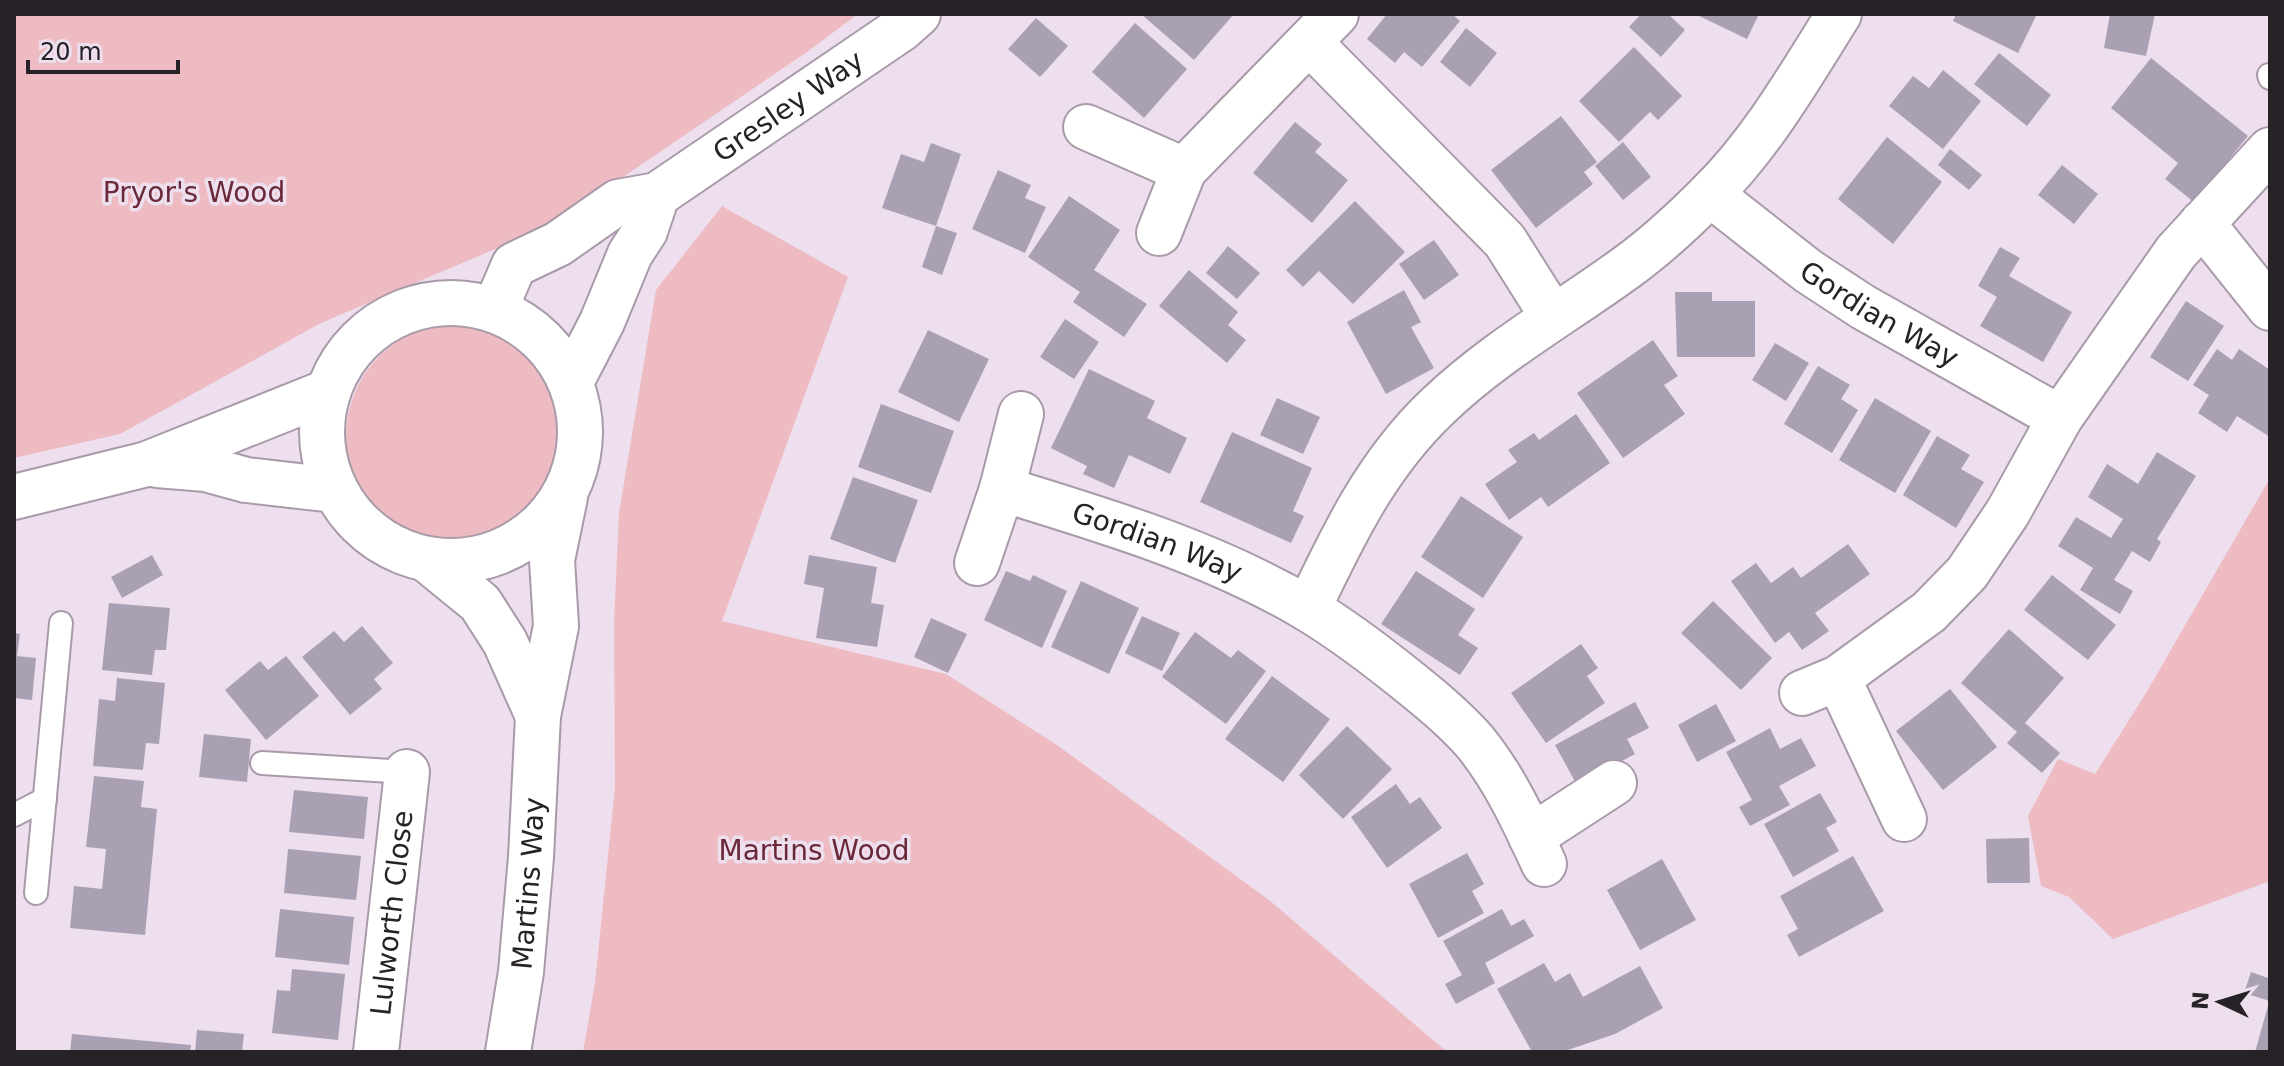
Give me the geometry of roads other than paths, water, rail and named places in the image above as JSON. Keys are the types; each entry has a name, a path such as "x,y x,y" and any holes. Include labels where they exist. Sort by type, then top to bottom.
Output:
{"street":[{"name":"Gresley Way","path":"495,309 514,265 558,244 618,202 657,195 901,29 918,14"},
{"path":"1308,609 1352,518 1392,459 1437,407 1494,360 1630,266 1710,194 1771,121 1839,14"},
{"path":"1159,233 1184,170 1323,28 1505,241 1553,317"},
{"path":"1086,127 1184,170"},
{"path":"1904,819 1820,685 1929,612 1967,573 2008,512 2060,418 2176,252 2270,150"},
{"name":"Gordian Way","path":"1710,194 1808,271 1863,307 2060,418"},
{"path":"571,382 602,322 616,282 645,231 657,195"},
{"path":"2202,223 2270,308"},
{"path":"454,301 495,309 526,326 552,351 571,382 580,418 578,455 566,491 541,525 506,549 465,561 426,559 389,546 357,522 334,490 323,448 321,425 327,392 345,355 376,326 413,307 454,301"},
{"path":"14,497 147,464 327,392"},
{"path":"977,563 1002,489 1021,414"},
{"path":"147,464 206,469 246,480 334,490"},
{"name":"Gordian Way","path":"1002,489 1119,525 1215,563 1308,609 1390,667 1475,742 1513,797 1538,850 1614,783"},
{"name":"Martins Way","path":"508,1052 521,972 530,872 538,716 556,626 552,560 566,491"},
{"name":"Martins Way","path":"426,559 480,603 505,642 538,716"},
{"name":"Lulworth Close","path":"376,1052 407,772"}],"lane":[{"path":"36,893 61,623"},
{"path":"262,763 407,772"},
{"path":"14,815 45,799"}],"park label":[{"name":"Pryor's Wood","path":"194,192"},
{"name":"Martins Wood","path":"814,850"}]}
